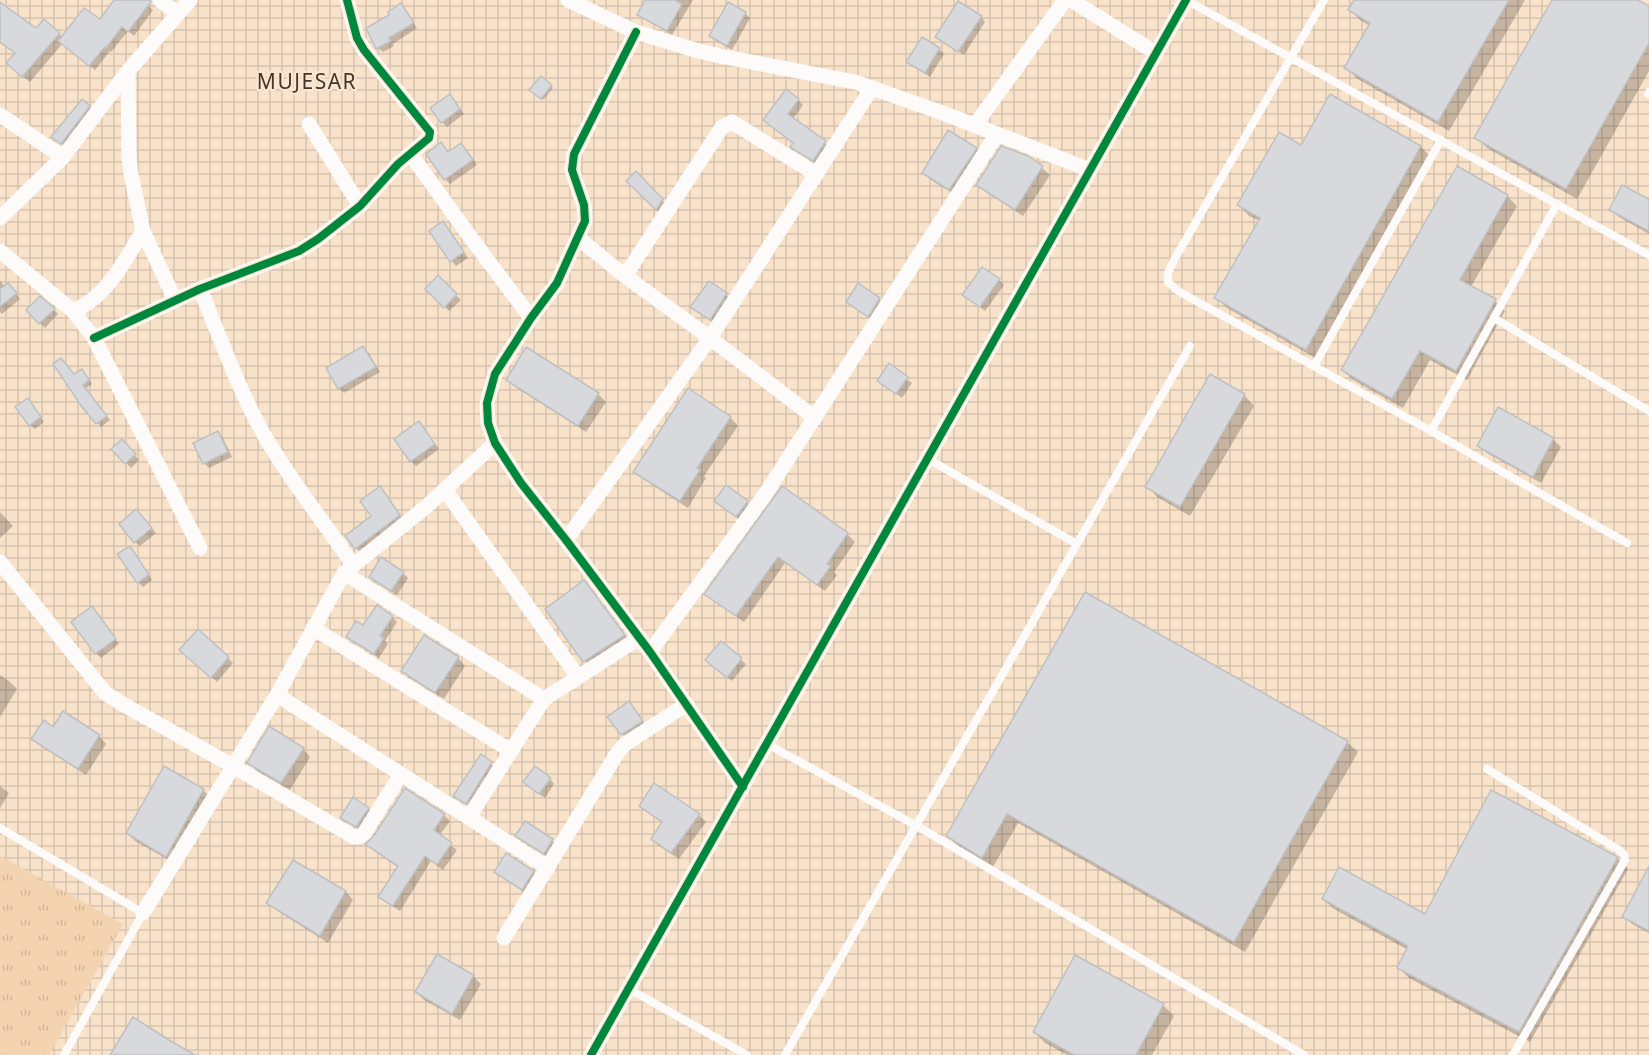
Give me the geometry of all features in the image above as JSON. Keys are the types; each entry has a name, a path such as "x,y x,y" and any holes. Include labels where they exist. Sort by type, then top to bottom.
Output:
{"street":[{"path":"160,0 178,14"},
{"path":"0,218 63,157 128,71 189,0"},
{"path":"94,338 200,289 299,251 360,206 388,175 429,138 430,132 364,50 357,38 347,0"},
{"path":"568,0 636,32 720,56 855,82 975,125 1090,170"},
{"path":"975,125 1065,0"},
{"path":"1071,0 1156,53"},
{"path":"591,1055 1186,0"},
{"path":"636,32 574,154 572,170 584,205 585,221 557,283 495,374 487,403 488,423 495,443 521,483 650,652 743,787"},
{"path":"128,71 129,158 143,231 175,300"},
{"path":"566,540 710,338 872,88"},
{"path":"0,115 63,157"},
{"path":"625,276 722,127 727,124 732,122 816,174"},
{"path":"309,124 360,206"},
{"path":"650,652 766,493 997,134"},
{"path":"411,155 531,318"},
{"path":"73,311 89,303 104,289 143,231"},
{"path":"578,238 814,418"},
{"path":"0,250 73,311 94,338 200,548"},
{"path":"200,289 266,438 349,569 544,699"},
{"path":"143,913 277,695 313,628 349,569 427,506 495,443"},
{"path":"445,490 578,677"},
{"path":"0,562 105,693 354,837 361,836 365,832 401,774"},
{"path":"313,628 511,752"},
{"path":"469,817 544,699 639,638"},
{"path":"277,695 548,868"},
{"path":"504,938 618,752 625,744 687,704"}],"lane":[{"path":"1186,0 1649,255"},
{"path":"1324,0 1174,260 1168,273 1168,282 1178,291 1627,543"},
{"path":"1314,366 1441,140"},
{"path":"1431,431 1557,204"},
{"path":"1494,318 1649,411"},
{"path":"785,1055 1190,346"},
{"path":"928,459 1077,544"},
{"path":"767,744 917,826 1304,1055"},
{"path":"1486,769 1619,850 1624,854 1625,860 1513,1055"},
{"path":"0,828 143,913 64,1055"},
{"path":"629,989 747,1055"}],"shaded area":[{"path":"0,0 1649,0 1649,1055 0,1055"}],"green space":[{"path":"0,856 123,924 49,1055 0,1055"}],"building":[{"path":"114,0 150,0 151,2 128,32 122,27 89,66 58,41 84,8 100,19"},
{"path":"645,0 675,0 682,4 667,31 637,15"},
{"path":"1354,0 1509,0 1438,122 1344,68 1370,23 1348,10"},
{"path":"1552,0 1638,0 1649,6 1649,43 1566,189 1474,138"},
{"path":"958,1 982,16 958,52 935,37"},
{"path":"0,2 36,28 44,19 60,33 22,77 6,63 15,53 0,42"},
{"path":"728,2 746,12 727,46 709,36"},
{"path":"401,3 414,23 389,38 391,41 376,49 366,28 389,15 388,12"},
{"path":"922,37 940,48 925,73 906,62"},
{"path":"541,76 552,85 541,99 529,90"},
{"path":"786,89 799,99 788,114 826,141 813,161 790,147 793,143 763,120"},
{"path":"450,94 460,109 441,123 430,108"},
{"path":"1330,94 1421,146 1306,350 1214,298 1260,218 1237,205 1279,132 1301,145"},
{"path":"82,99 90,106 61,144 51,137"},
{"path":"948,130 977,148 949,190 922,173"},
{"path":"441,142 448,152 461,143 473,160 444,180 426,154"},
{"path":"1001,146 1028,156 1043,166 1015,210 976,185"},
{"path":"1457,166 1508,195 1460,280 1496,299 1456,371 1420,351 1392,399 1341,370"},
{"path":"636,171 663,199 656,210 626,181"},
{"path":"1622,185 1649,199 1649,231 1609,210"},
{"path":"443,221 464,252 450,262 429,231"},
{"path":"982,267 1000,279 980,307 962,295"},
{"path":"438,275 457,294 444,308 425,289"},
{"path":"709,281 727,293 710,320 690,307"},
{"path":"8,283 17,293 0,307 0,289"},
{"path":"858,283 880,298 868,317 846,302"},
{"path":"40,296 55,309 39,324 26,310"},
{"path":"363,346 376,367 338,389 326,368"},
{"path":"526,347 599,393 578,426 506,380"},
{"path":"61,358 74,374 82,369 89,380 83,385 107,416 96,424 53,364"},
{"path":"889,363 908,377 896,394 877,381"},
{"path":"1210,374 1245,394 1180,507 1145,487"},
{"path":"688,388 731,417 697,468 700,470 680,501 633,472"},
{"path":"28,398 41,417 29,426 15,407"},
{"path":"1498,407 1554,438 1533,477 1477,446"},
{"path":"419,421 435,444 410,462 394,439"},
{"path":"218,431 228,452 203,464 193,443"},
{"path":"122,439 136,454 125,464 111,449"},
{"path":"726,485 748,501 736,517 714,501"},
{"path":"380,486 400,515 355,549 345,536 371,516 360,501"},
{"path":"782,486 848,533 827,564 831,566 817,585 778,557 736,616 704,594"},
{"path":"136,509 152,528 134,543 119,524"},
{"path":"130,546 149,575 137,583 117,554"},
{"path":"381,557 404,572 391,591 369,577"},
{"path":"584,580 625,635 583,662 545,609"},
{"path":"1085,592 1348,741 1234,942 1007,814 982,858 946,836"},
{"path":"377,605 393,616 380,636 384,638 374,654 346,637 356,621 363,625"},
{"path":"92,606 116,639 95,654 71,622"},
{"path":"198,629 229,657 211,678 179,650"},
{"path":"424,635 459,657 435,693 401,671"},
{"path":"721,641 742,658 727,678 705,660"},
{"path":"629,701 643,721 621,735 607,717"},
{"path":"63,711 100,735 78,769 31,739 44,720 53,727"},
{"path":"269,726 304,748 281,783 247,763"},
{"path":"481,754 492,762 466,804 453,796"},
{"path":"164,766 204,789 166,857 126,833"},
{"path":"535,766 551,778 539,794 523,782"},
{"path":"654,783 700,814 671,853 651,839 662,822 639,806"},
{"path":"405,788 445,814 434,830 452,843 437,865 425,856 393,906 378,897 398,866 365,844 373,837"},
{"path":"1491,790 1618,857 1519,1032 1397,968 1408,946 1322,899 1339,867 1425,914"},
{"path":"353,797 369,808 356,827 340,818"},
{"path":"525,821 553,839 544,854 515,836"},
{"path":"506,853 534,871 522,890 494,872"},
{"path":"293,860 346,891 320,936 266,903"},
{"path":"1649,866 1649,931 1622,917"},
{"path":"437,954 474,975 452,1014 415,992"},
{"path":"1075,955 1164,1004 1136,1055 1074,1055 1033,1032"},
{"path":"133,1017 169,1040 195,1055 110,1055"}],"cycle path":[{"path":"94,338 200,289 299,251 360,206 398,164 429,138 430,132 364,50 357,38 347,0"},
{"path":"591,1055 1186,0"},
{"path":"636,32 574,154 572,170 584,205 585,221 557,283 495,374 487,403 488,423 495,443 521,483 650,652 743,787"}],"district":[{"name":"MUJESAR","path":"307,81"}]}
